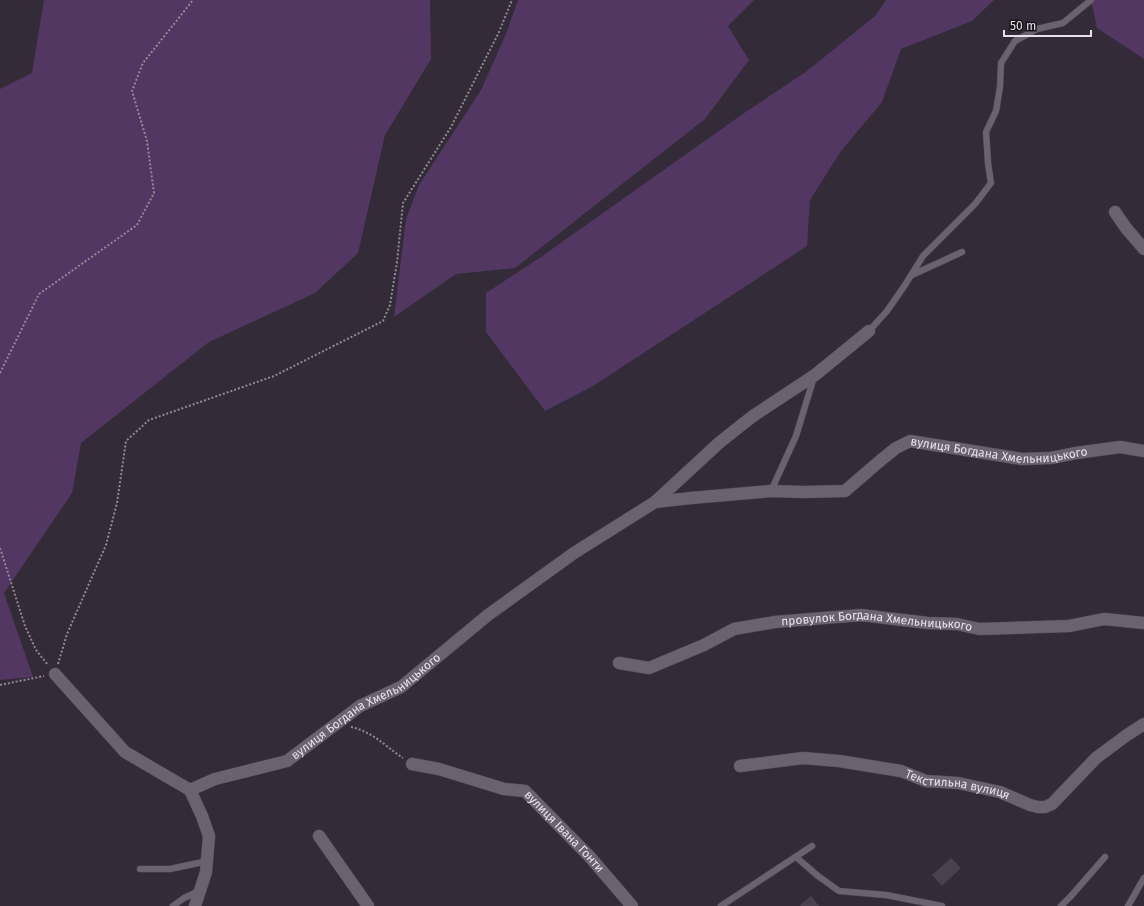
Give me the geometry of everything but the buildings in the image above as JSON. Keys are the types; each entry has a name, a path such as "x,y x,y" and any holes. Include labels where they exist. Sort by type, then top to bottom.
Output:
{"street":[{"path":"1115,212 1126,228 1144,249"},
{"name":"вулиця Богдана Хмельницького","path":"190,790 215,779 287,761 360,706 401,687 488,615 574,553 655,502 720,442 753,416 815,375 869,331"},
{"name":"вулиця Богдана Хмельницького","path":"655,502 771,491 845,491 880,460 896,448 910,441 1022,459 1051,458 1120,447 1144,451"},
{"name":"провулок Богдана Хмельницького","path":"619,663 649,668 704,645 734,630 775,622 862,615 928,623 957,624 979,629 1069,626 1104,618 1144,623"},
{"path":"55,674 125,752 190,790 209,836 208,861 195,906"},
{"name":"Текстильна вулиця","path":"740,766 803,758 840,761 901,771 926,781 958,783 1000,792 1030,805 1046,807 1052,804 1096,758 1144,724"},
{"name":"вулиця Івана Гонти","path":"412,764 439,769 504,790 525,791 590,857 632,906"},
{"path":"319,836 368,906"}],"lane":[{"path":"869,331 887,311 912,275 923,256 975,204 991,183 986,132 996,111 1000,87 1001,63 1015,41 1037,29 1063,23 1091,0"},
{"path":"912,275 962,252"},
{"path":"771,491 796,436 815,375"},
{"path":"721,906 812,846"},
{"path":"796,857 818,876 839,891 886,895 942,906"},
{"path":"1061,906 1105,857"},
{"path":"140,870 170,869 208,861"},
{"path":"1128,906 1144,878"},
{"path":"173,906 184,898 200,890"}],"path":[{"path":"0,373 39,294 137,224 154,193 147,141 132,91 143,63 193,0"},
{"path":"55,674 67,634 106,545 117,503 126,441 149,420 274,376 383,321 390,305 397,262 403,202 451,127 499,32 512,0"},
{"path":"0,548 25,626 36,650 55,674"},
{"path":"0,685 55,674"},
{"path":"337,723 361,729 374,736 392,751 412,764"}],"shaded area":[{"path":"44,0 430,0 431,59 385,135 358,253 315,293 209,342 81,443 72,493 4,593 33,677 0,680 0,89 32,73"},
{"path":"518,0 754,0 728,26 749,60 705,119 515,268 456,274 394,317 406,219 419,185 481,90 506,34"},
{"path":"886,0 994,0 972,21 901,49 882,102 841,151 810,200 807,246 593,386 545,411 486,332 486,293 541,257 744,113 807,71 875,16"},
{"path":"1091,0 1144,0 1144,59 1097,28"}]}
